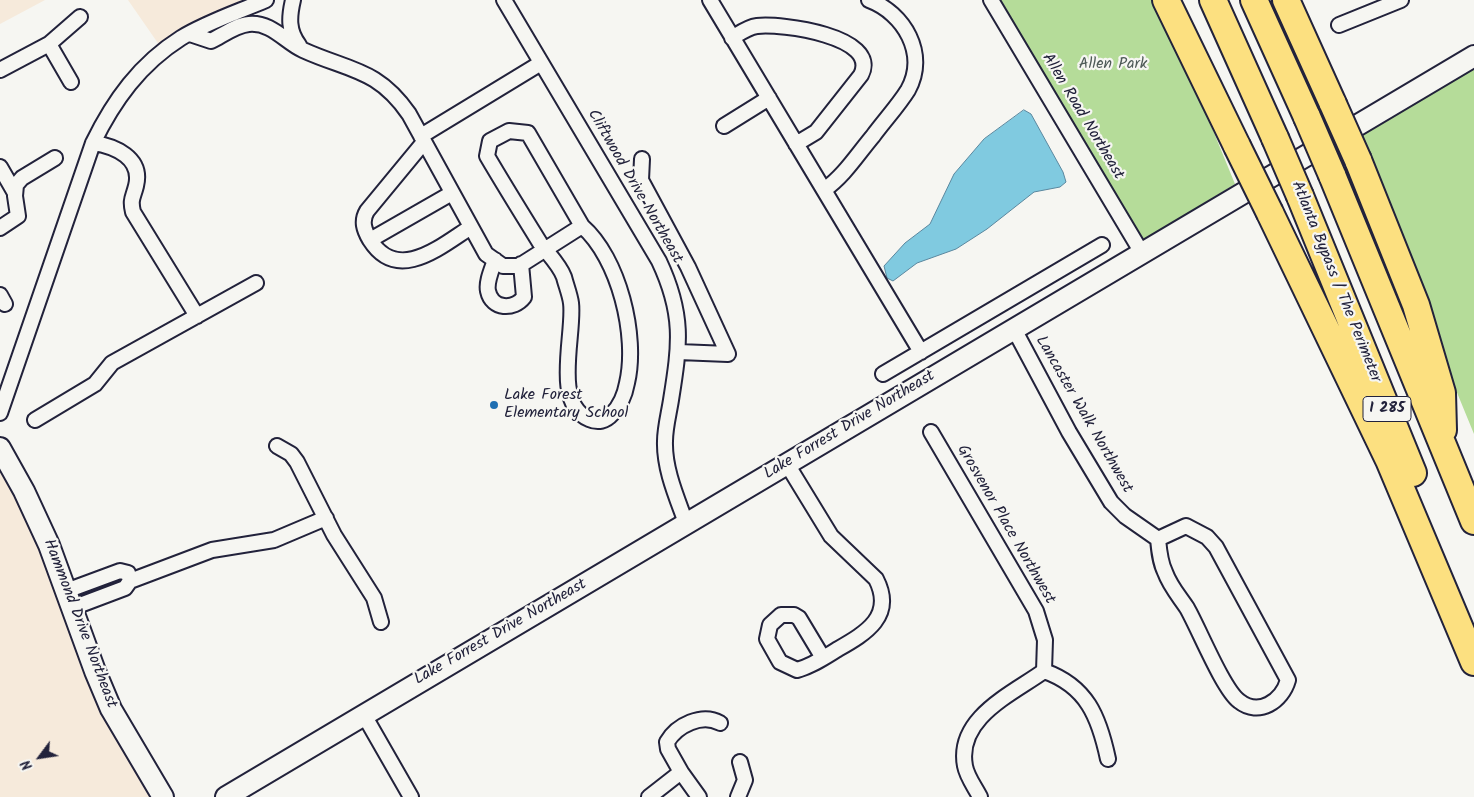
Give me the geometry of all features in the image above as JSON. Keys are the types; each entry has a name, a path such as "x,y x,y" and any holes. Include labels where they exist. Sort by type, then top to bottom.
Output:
{"highway":[{"path":"1166,0 1389,460 1474,662"},
{"name":"Atlanta Bypass / The Perimeter","path":"1212,0 1300,196 1474,622"},
{"name":"I 285","path":"1254,0 1332,175 1474,521"},
{"path":"1286,0 1358,160 1416,305 1442,393 1443,446"}],"street":[{"path":"0,413 93,143 110,110 131,80 155,57 190,34 266,0"},
{"path":"293,0 289,22 292,36 302,50"},
{"name":"Cliftwood Drive Northeast","path":"504,0 655,255 669,282 676,307 679,352 664,442 672,482 686,523"},
{"path":"710,0 921,352"},
{"path":"824,190 840,177 902,99 914,72 914,52 906,28 888,8 869,0"},
{"name":"Allen Road Northeast","path":"991,0 1142,253"},
{"path":"1339,25 1402,0"},
{"path":"0,70 49,44 80,17"},
{"path":"190,34 211,40 248,24 261,25 276,32 302,50 369,75 396,94 486,254 503,266 521,264 582,226"},
{"path":"732,38 754,26 794,28 830,37 853,47 863,56 864,65 861,74 816,132 796,144"},
{"path":"49,44 71,82"},
{"name":"Lake Forrest Drive Northeast","path":"226,797 1474,56"},
{"path":"471,227 419,259 392,259 377,250 370,240 364,225 364,217 423,139 541,63"},
{"path":"724,126 768,98"},
{"path":"509,131 528,132 582,226 592,235 616,278 628,320 630,372 625,393 613,413 606,419 597,422 587,419 579,413 570,399 568,373 571,303 563,276 544,249 487,156 490,140 509,131"},
{"path":"93,143 111,146 126,153 138,174 130,201 133,212 197,316"},
{"path":"0,228 18,216 15,193 16,185 22,178 55,158"},
{"path":"642,159 641,180 688,266 728,354 679,352"},
{"path":"0,167 15,193"},
{"path":"370,240 452,193"},
{"path":"884,374 1102,245"},
{"path":"495,260 487,286 488,292 490,298 501,306 509,308 518,304 524,297 521,264"},
{"path":"34,420 95,384 112,363 256,283"},
{"name":"Lancaster Walk Northwest","path":"1014,329 1069,432 1111,502 1125,516 1153,536"},
{"name":"Grosvenor Place Northwest","path":"931,432 1036,611 1045,640 1044,671"},
{"path":"277,446 291,454 326,518 374,598 382,622"},
{"name":"Hammond Drive Northeast","path":"0,448 33,509 95,671 112,709 163,797"},
{"path":"786,464 831,536 876,578 880,587 882,599 878,617 868,632 823,658"},
{"path":"69,600 127,584 212,550 274,540 326,518"},
{"path":"1186,526 1207,537 1216,547 1288,680 1282,695 1276,701 1268,706 1253,707 1240,702 1232,695 1186,607 1168,580 1153,536 1186,526"},
{"path":"69,600 120,571 128,573 127,584"},
{"path":"980,797 965,767 964,754 968,734 979,717 1044,671 1068,682 1087,701 1104,738 1108,759"},
{"path":"364,715 411,797"},
{"path":"699,797 681,772 666,742 681,727 694,721 708,718 720,723"},
{"path":"738,797 745,780 740,762"},
{"path":"649,797 681,772"}],"shaded area":[{"path":"0,0 45,0 0,24"},
{"path":"128,0 267,0 162,49"},
{"path":"0,445 160,797 0,797"}],"green space":[{"name":"Allen Park","path":"1001,0 1151,0 1185,62 1235,184 1141,242"},
{"path":"1474,50 1474,434 1350,132"}],"water":[{"path":"1024,110 1031,114 1063,172 1066,182 1060,187 1034,192 987,229 956,249 917,263 893,281 887,278 884,266 905,243 930,224 954,174 984,139"}],"place":[{"name":"Lake Forest Elementary School","path":"494,405"}]}
